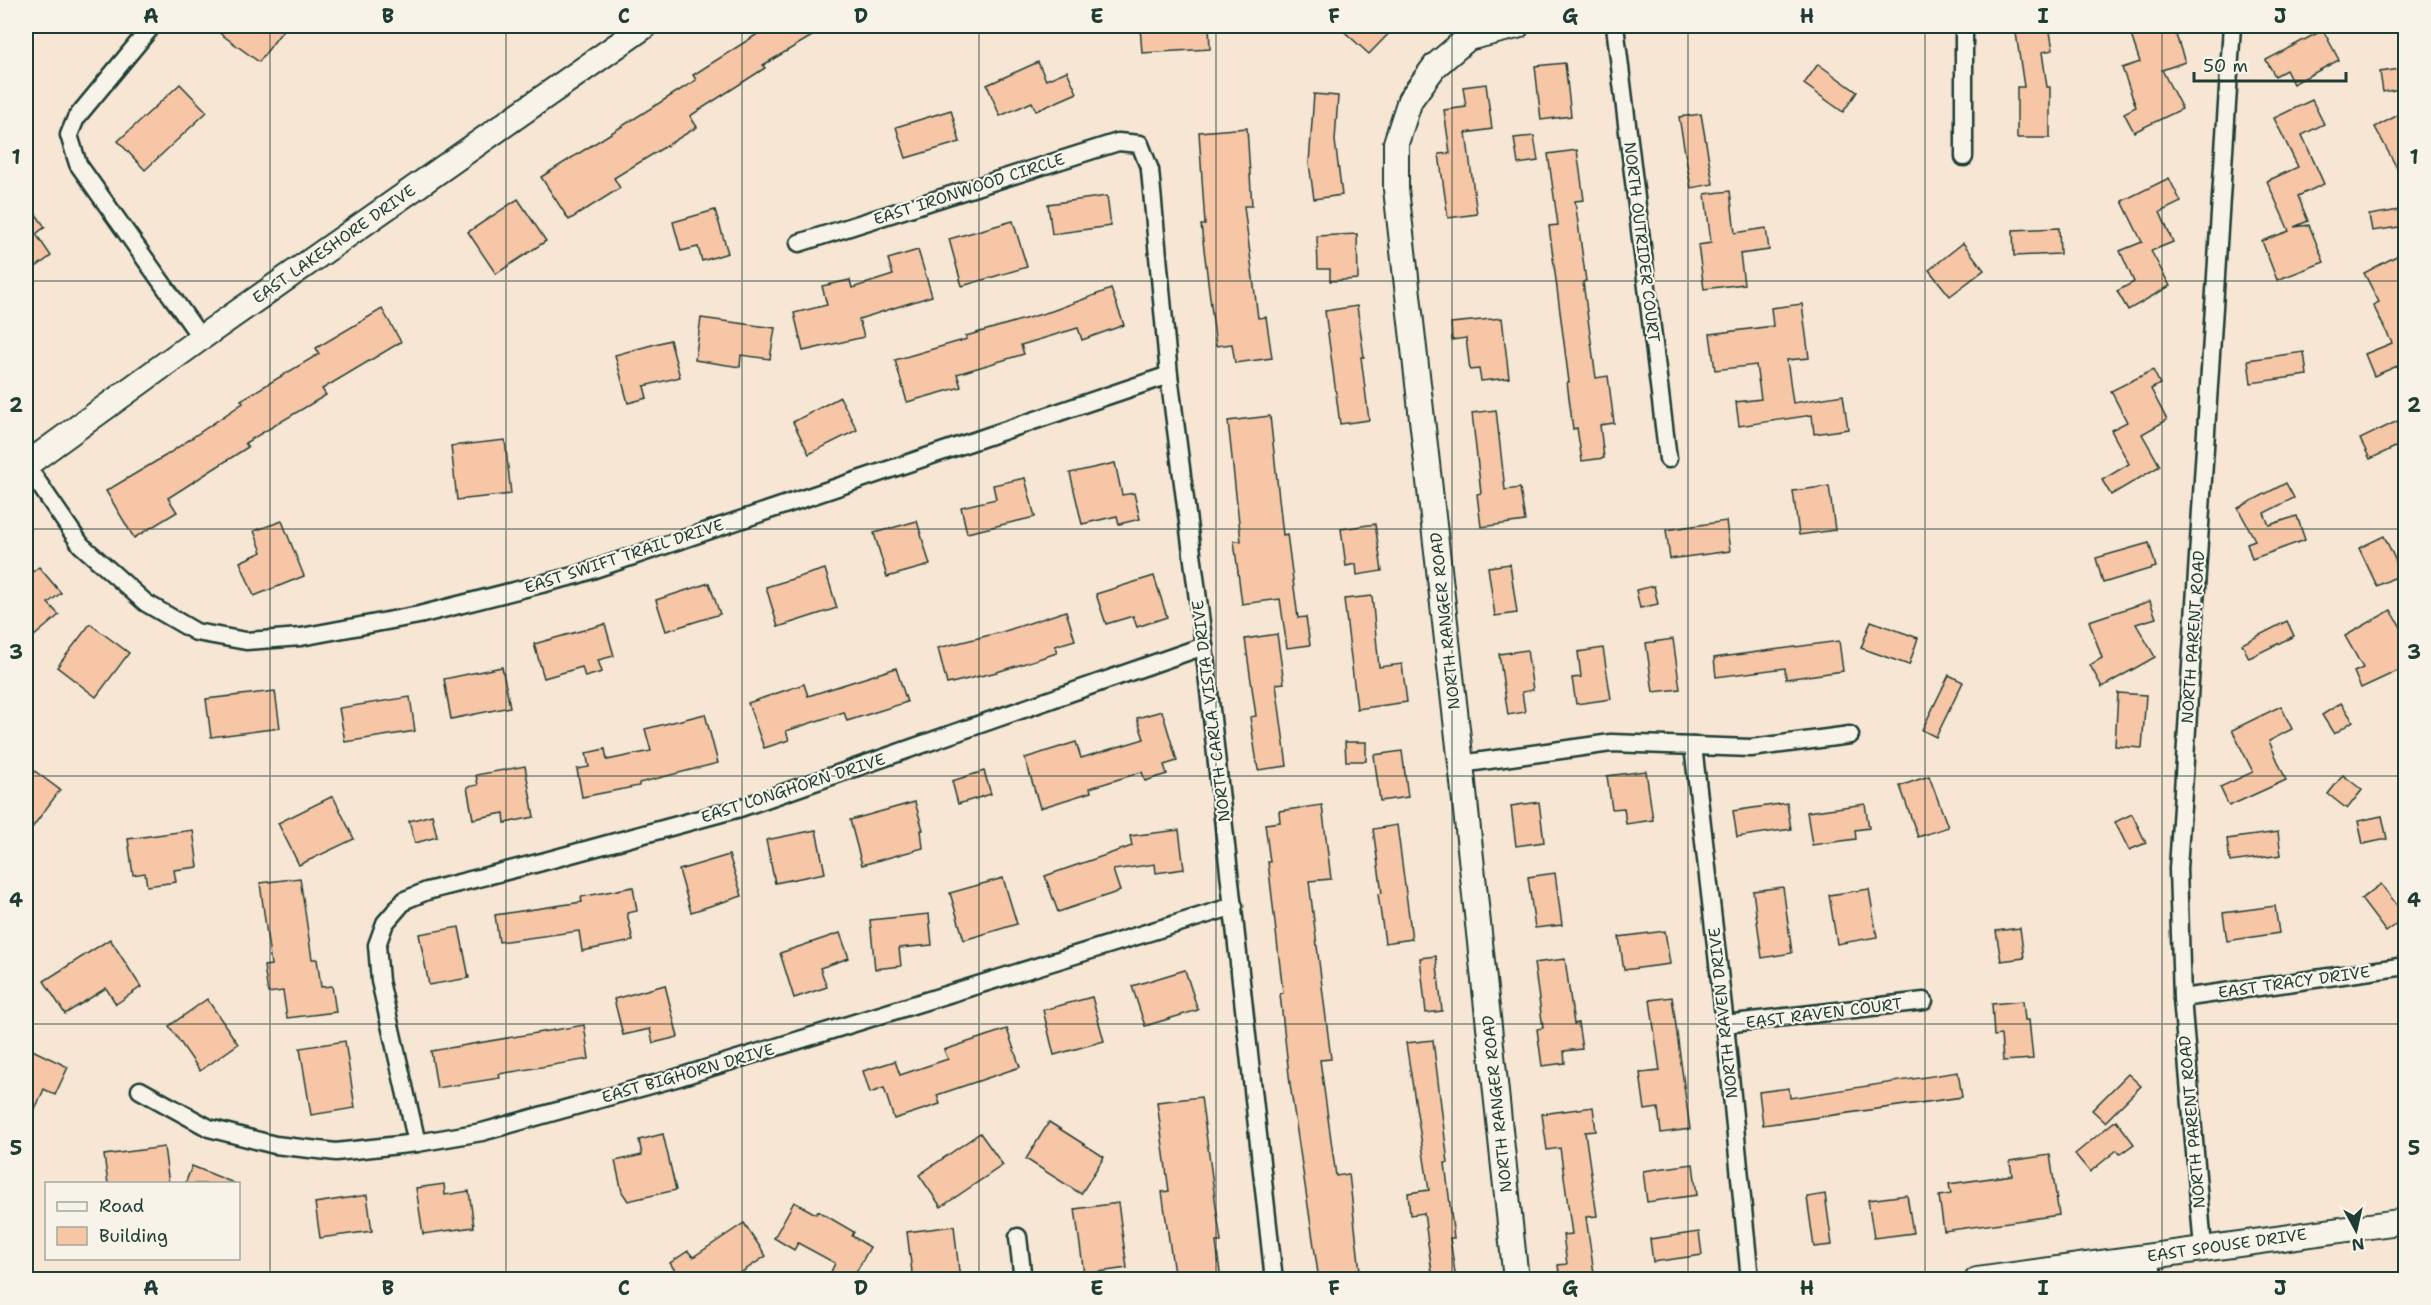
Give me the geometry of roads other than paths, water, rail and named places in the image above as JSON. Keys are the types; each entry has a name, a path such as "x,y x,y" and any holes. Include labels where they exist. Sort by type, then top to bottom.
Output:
{"street":[{"path":"152,26 76,118 69,135 78,164 201,338"},
{"name":"EAST LAKESHORE DRIVE","path":"26,465 201,338 645,26"},
{"name":"NORTH RANGER ROAD","path":"1515,1280 1461,764 1396,189 1396,143 1410,100 1435,66 1468,38 1517,26"},
{"name":"NORTH OUTRIDER COURT","path":"1615,26 1668,459"},
{"path":"1964,26 1964,157"},
{"name":"NORTH PARENT ROAD","path":"2203,1248 2182,998 2178,869 2232,26"},
{"name":"EAST IRONWOOD CIRCLE","path":"799,243 1118,142 1140,144"},
{"name":"NORTH CARLA VISTA DRIVE","path":"1140,144 1150,170 1168,375 1204,646 1274,1280"},
{"name":"EAST SWIFT TRAIL DRIVE","path":"26,465 81,545 146,603 196,632 246,641 301,637 419,615 577,575 1168,375"},
{"name":"EAST LONGHORN DRIVE","path":"417,1143 380,981 377,945 385,923 405,900 427,891 538,864 740,808 1204,646"},
{"path":"1461,764 1611,743 1751,748 1850,735"},
{"name":"NORTH RAVEN DRIVE","path":"1693,747 1725,1024 1750,1280"},
{"name":"EAST BIGHORN DRIVE","path":"140,1090 209,1128 275,1145 336,1152 417,1143 482,1132 676,1078 1234,906"},
{"name":"EAST TRACY DRIVE","path":"2182,998 2406,966"},
{"name":"EAST RAVEN COURT","path":"1725,1024 1924,1001"},
{"name":"EAST SPOUSE DRIVE","path":"1977,1280 2406,1221"},
{"path":"1018,1237 1023,1280"},
{"path":"2148,1255 2155,1280"}]}
